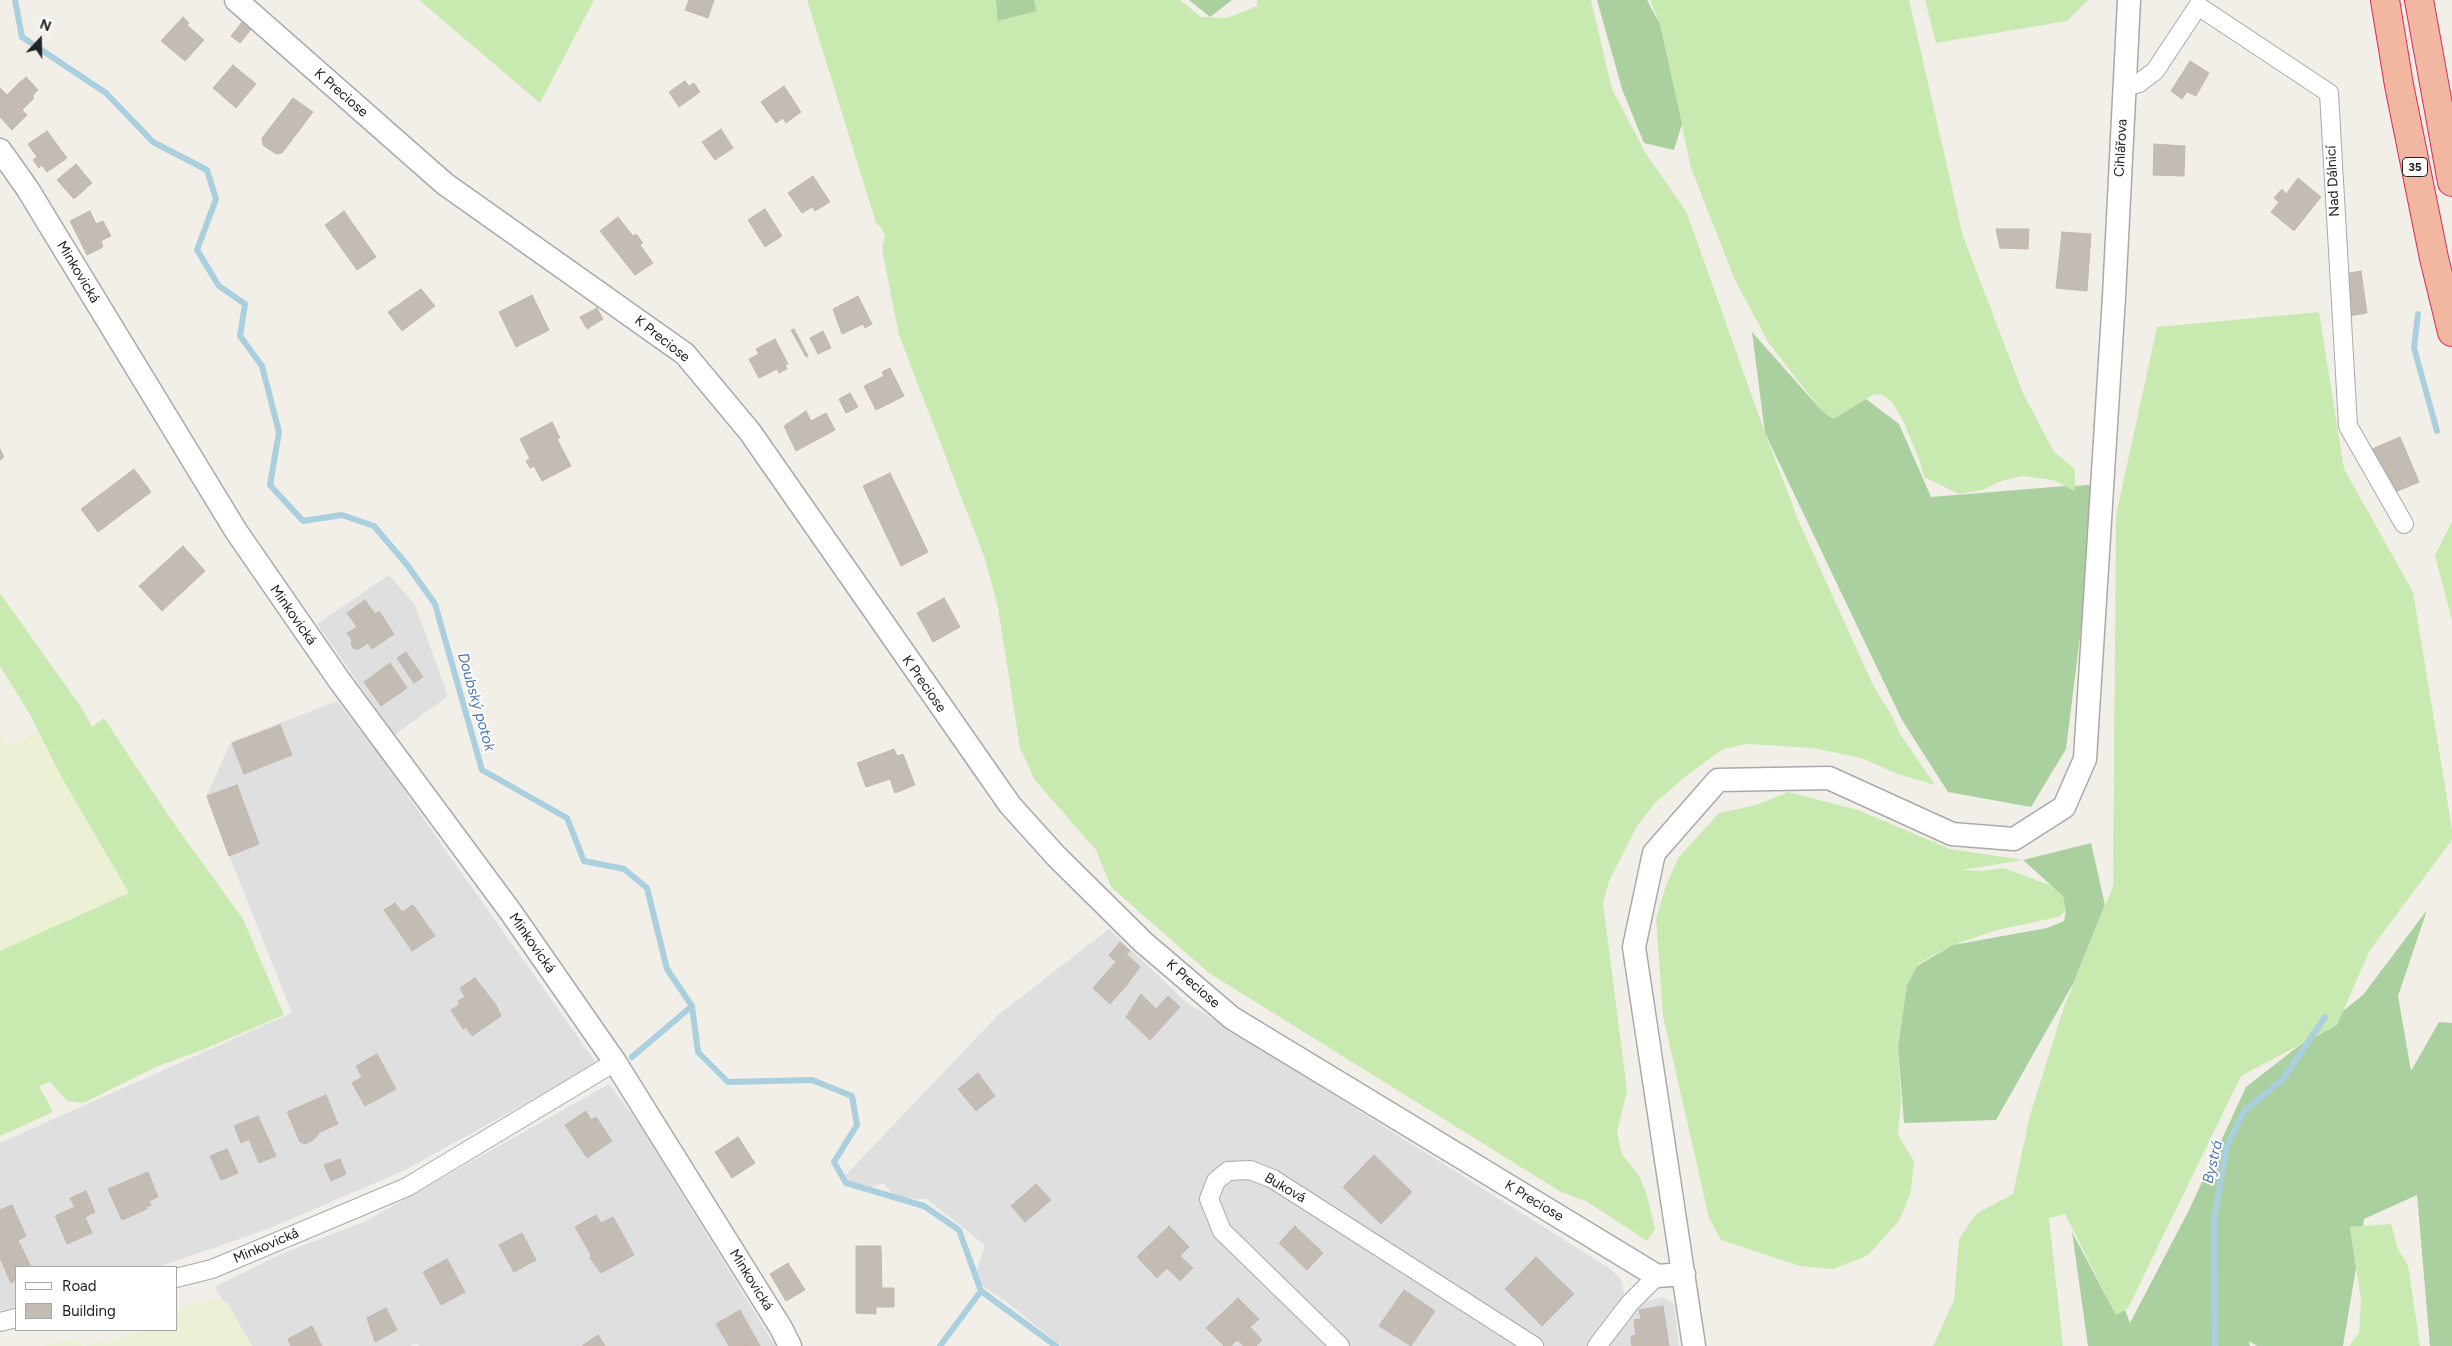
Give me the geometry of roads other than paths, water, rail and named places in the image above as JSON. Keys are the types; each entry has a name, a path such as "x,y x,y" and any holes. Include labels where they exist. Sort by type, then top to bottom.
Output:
{"highway":[{"name":"35","path":"2384,0 2434,258 2452,332"},
{"name":"35","path":"2419,0 2452,182"}],"street":[{"name":"K Preciose","path":"236,0 445,184 685,354 750,432 1010,805 1056,856 1143,942 1232,1018 1657,1276"},
{"name":"Cihlářova","path":"1694,1346 1634,947 1654,853 1718,780 1829,778 1952,834 2014,839 2064,807 2085,759 2114,297 2129,0"},
{"name":"Nad Dálnicí","path":"2124,88 2139,83 2155,71 2198,6 2329,93 2348,426 2404,524"},
{"name":"Minkovická","path":"0,150 27,188 236,532 338,680 510,911 614,1062 781,1328 790,1346"},
{"name":"Minkovická","path":"178,1278 212,1269 407,1186 614,1062"},
{"name":"Buková","path":"1340,1346 1222,1230 1209,1199 1216,1182 1228,1171 1250,1170 1273,1179 1534,1346"},
{"path":"1597,1346 1630,1303 1657,1276 1684,1274"},
{"path":"0,1322 15,1318"}],"waterway":[{"name":"Doubský potok","path":"15,0 22,37 106,93 153,142 207,170 216,199 197,250 219,286 245,304 240,336 262,366 279,432 270,485 303,521 342,515 374,526 408,566 435,604 482,770 567,818 584,861 624,869 647,888 667,969 692,1006 698,1052 728,1082 812,1080 852,1096 857,1125 834,1162 846,1183 924,1206 959,1230 981,1291 1056,1346"},
{"name":"Bystrá","path":"2418,314 2414,348 2437,431"},
{"path":"632,1057 692,1006"},
{"name":"Bystrá","path":"2215,1346 2214,1220 2226,1148 2244,1111 2283,1079 2325,1017"},
{"path":"940,1346 981,1291"}]}
